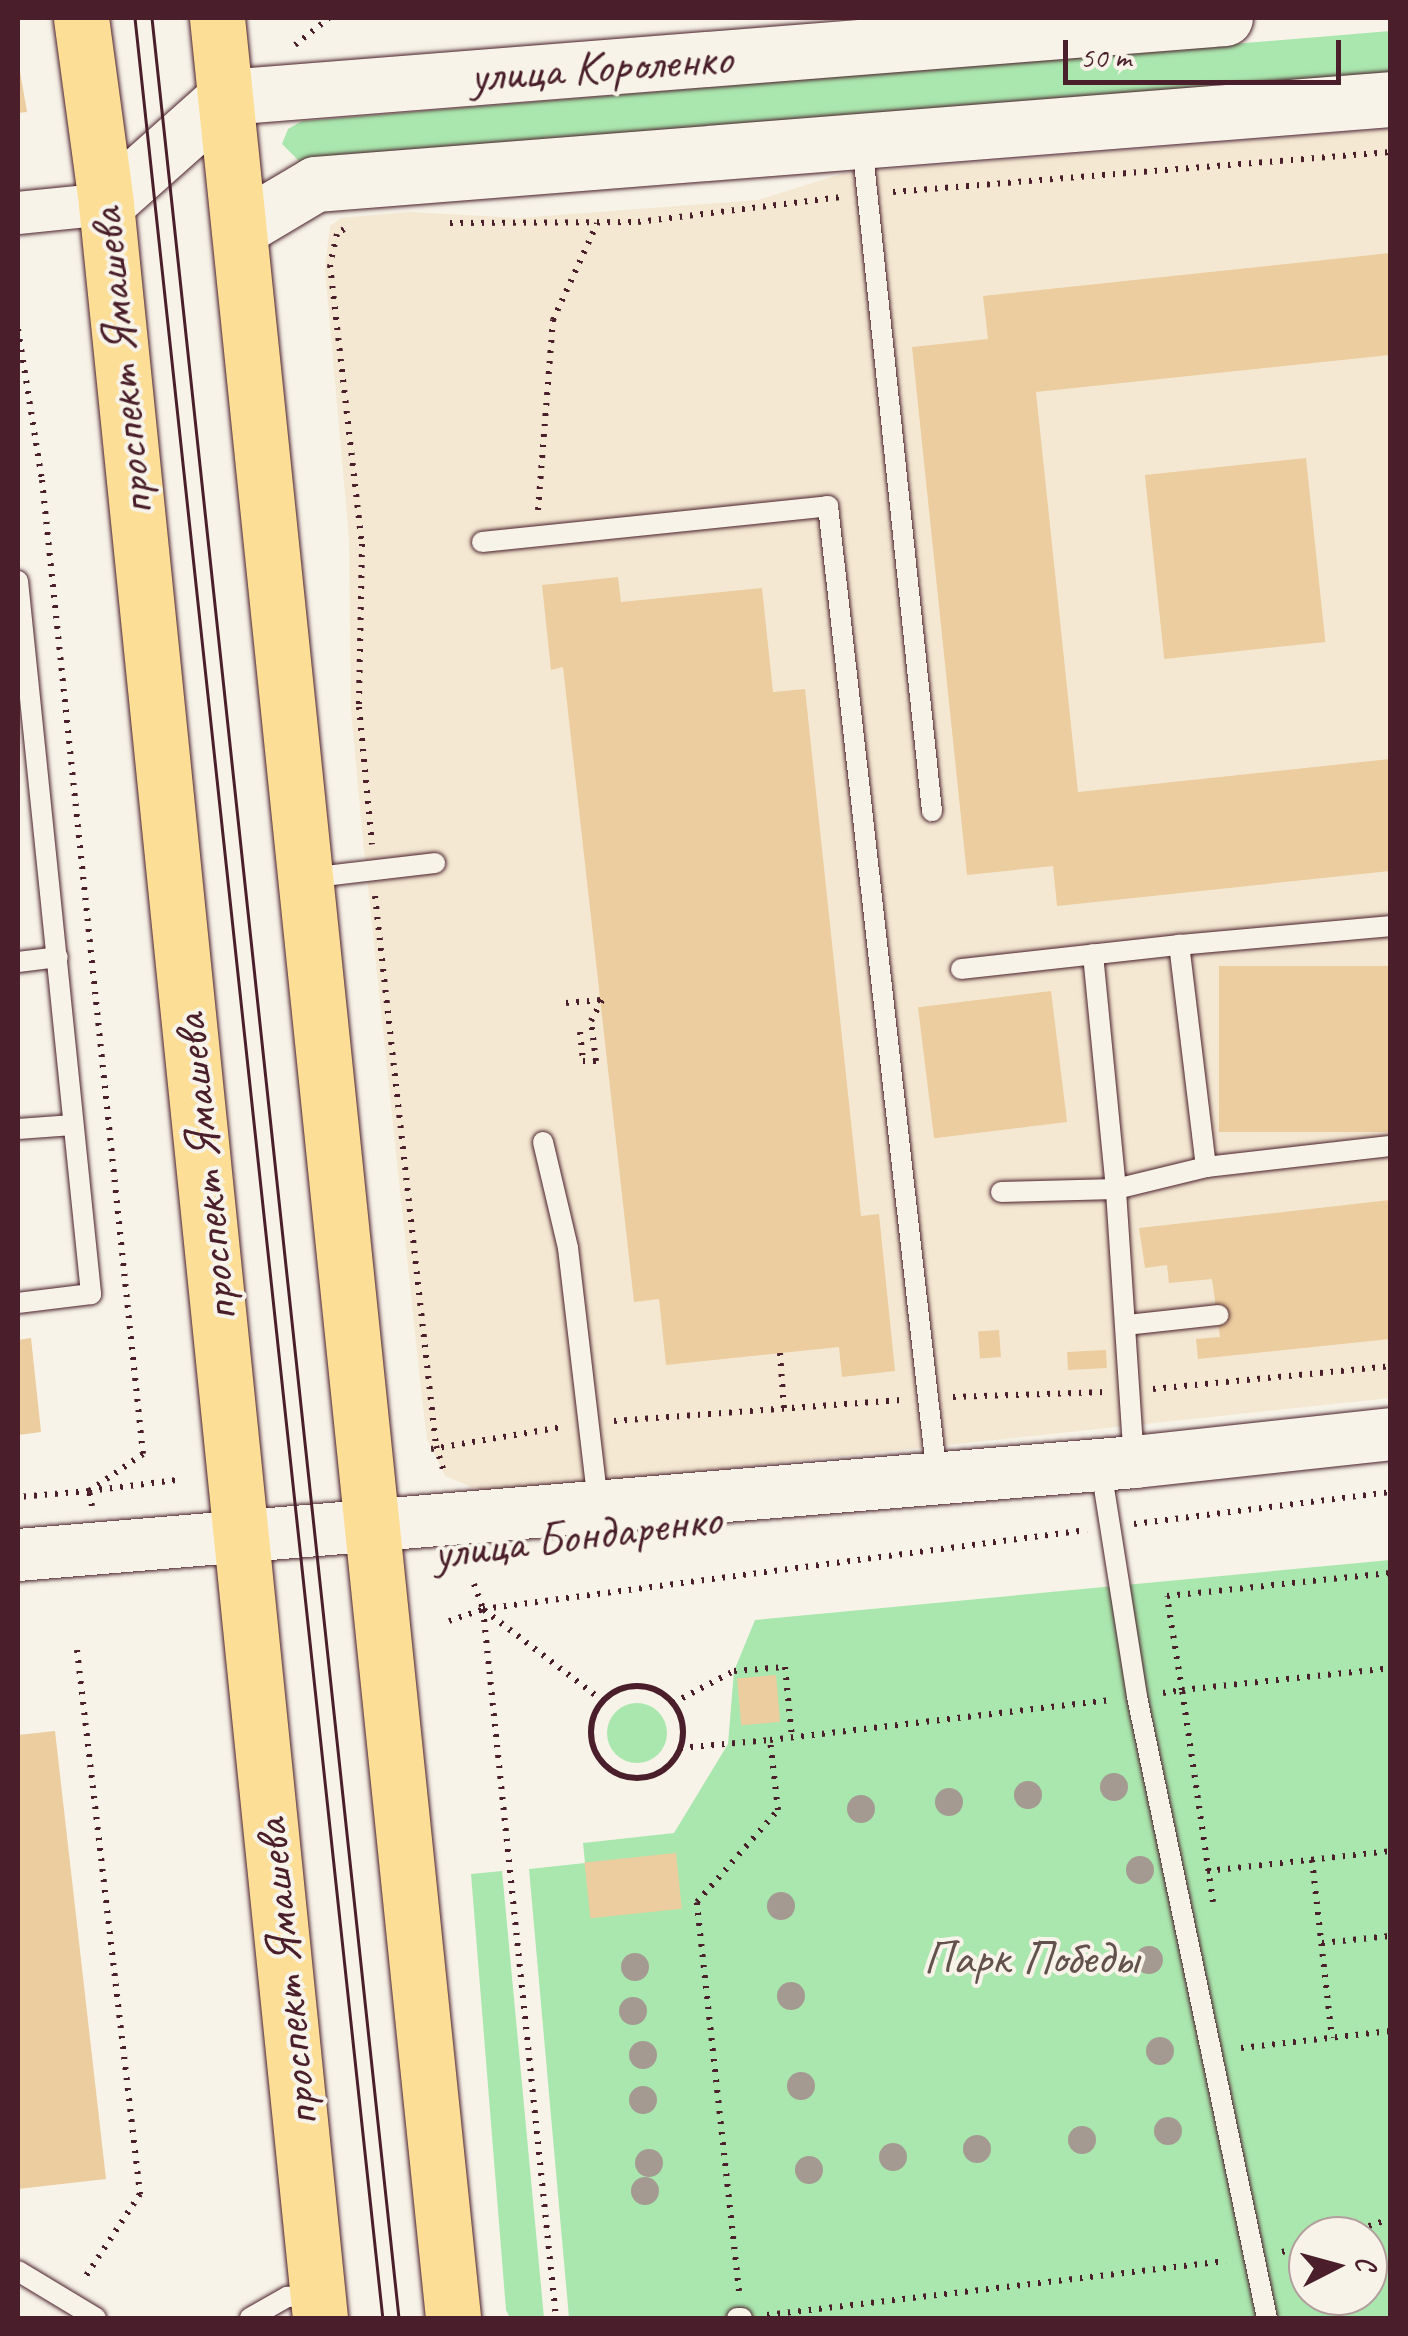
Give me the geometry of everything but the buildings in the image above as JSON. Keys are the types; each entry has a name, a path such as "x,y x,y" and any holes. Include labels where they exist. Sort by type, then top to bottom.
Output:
{"main road":[{"name":"проспект Ямашева","path":"81,18 106,204 319,2307"},
{"path":"217,18 242,228 454,2318"},
{"name":"улица Короленко","path":"226,97 800,43 1225,18"},
{"path":"106,204 226,97"},
{"name":"улица Короленко","path":"242,228 315,184 1390,99"}],"street":[{"path":"18,213 106,204"},
{"name":"улица Бондаренко","path":"18,1555 244,1552 373,1541 586,1538 1118,1466 1390,1434"},
{"name":"улица Бондаренко","path":"373,1541 598,1502 1118,1466"},
{"name":"улица Бондаренко","path":"18,1590 244,1552"}],"lane":[{"path":"862,140 932,810"},
{"path":"482,542 828,506 937,1478"},
{"path":"18,595 27,772 58,957 91,1294 18,1304"},
{"path":"305,878 435,863"},
{"path":"960,969 1390,926"},
{"path":"1178,945 1206,1167"},
{"path":"1093,954 1126,1325 1118,1466 1110,1527 1138,1697 1267,2318"},
{"path":"18,962 58,957"},
{"path":"18,1130 73,1125"},
{"path":"543,1142 568,1248 598,1502"},
{"path":"1002,1192 1116,1189 1206,1167 1390,1146"},
{"path":"1126,1325 1218,1315"},
{"path":"18,2271 96,2318"},
{"path":"250,2318 287,2297 319,2307"}],"path":[{"path":"291,48 329,18"},
{"path":"534,536 547,454 553,320 597,223"},
{"path":"566,1003 602,1000 591,1021 596,1060 583,1061 580,1032"},
{"path":"780,1354 784,1410"},
{"path":"96,1527 89,1491 176,1480"},
{"path":"449,1622 482,1609 1390,1492"},
{"path":"1214,1906 1167,1596 1390,1573"},
{"path":"474,1584 482,1609 556,2318"},
{"path":"482,1609 603,1701"},
{"path":"69,2303 140,2194 78,1650"},
{"path":"673,1703 734,1672 785,1667 792,1738"},
{"path":"680,1748 683,1732 673,1703 646,1686 615,1691 603,1701 591,1727 592,1742 620,1774 648,1776 680,1748 1390,1668"},
{"path":"770,1740 778,1810 697,1902 740,2318 1288,2252"},
{"path":"1207,1871 1390,1851"},
{"path":"1312,1860 1332,2038"},
{"path":"1322,1943 1390,1936"},
{"path":"1238,2030 1245,2067"},
{"path":"1241,2048 1390,2031"},
{"path":"1278,2236 1282,2254"}],"shaded area":[{"path":"1390,129 1390,1398 488,1494 445,1476 427,1439 362,830 351,710 349,539 325,269 330,226 341,218 410,212 518,218 758,200 844,173"}],"green space":[{"path":"1390,31 1390,73 301,163 282,144 288,129 302,121"},
{"name":"Парк Победы","path":"1390,1560 1390,2318 569,2318 529,1869 585,1863 583,1843 674,1833 728,1744 734,1671 755,1620"},
{"path":"637,1703 659,1711 667,1733 659,1755 637,1763 615,1755 607,1733 615,1711"},
{"path":"502,1871 544,2318 510,2318 506,2310 471,1874"}],"tram line":[{"path":"135,18 383,2318"},
{"path":"152,18 399,2318"}]}
